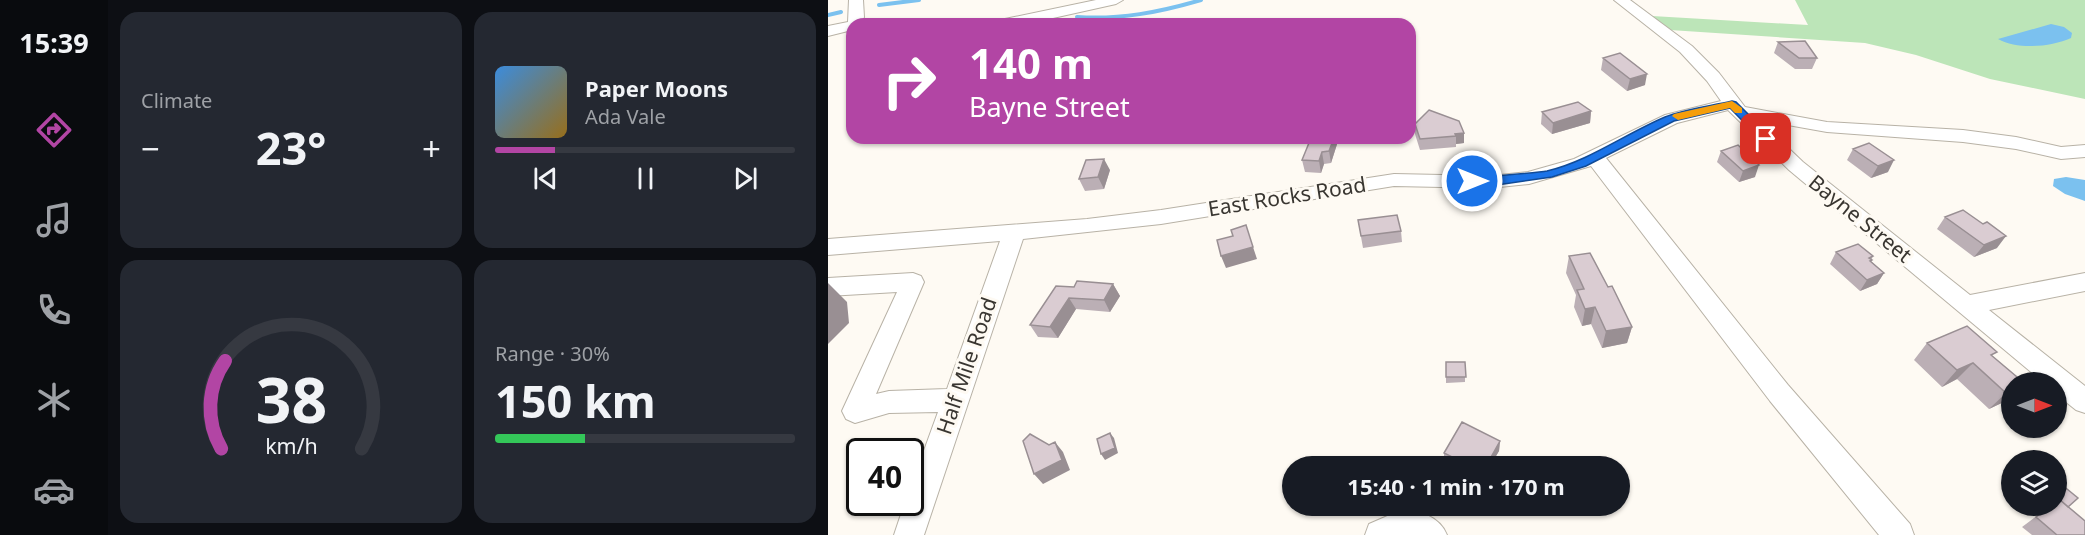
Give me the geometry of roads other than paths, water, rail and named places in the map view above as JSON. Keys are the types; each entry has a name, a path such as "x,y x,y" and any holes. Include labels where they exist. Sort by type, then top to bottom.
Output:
{"street":[{"path":"856,0 856,18"},
{"path":"1033,18 1116,0"},
{"name":"Bayne Street","path":"1621,0 1686,49 1713,77 1736,108 1796,166 2085,402"},
{"path":"828,32 846,27"},
{"path":"1736,108 1827,127 1963,136 2080,155"},
{"name":"East Rocks Road","path":"828,247 1161,217 1394,180 1490,182 1529,178 1548,174 1595,157 1671,119 1736,108"},
{"path":"1595,157 1779,393 1899,535"},
{"name":"Half Mile Road","path":"909,535 1014,232"},
{"path":"828,287 913,282 855,411 889,402 956,400"},
{"path":"1966,305 2085,282"},
{"path":"1380,535 1393,527 1407,525 1420,527 1432,535"}],"water":[{"path":"2051,24 2064,27 2072,33 2071,38 2054,44 2034,46 2015,45 1998,39"},
{"path":"2066,177 2085,180 2085,201 2065,194 2053,186 2054,179"}],"waterway":[{"path":"879,5 919,0"},
{"path":"1077,17 1140,14 1201,0"},
{"path":"828,15 841,12"}]}
